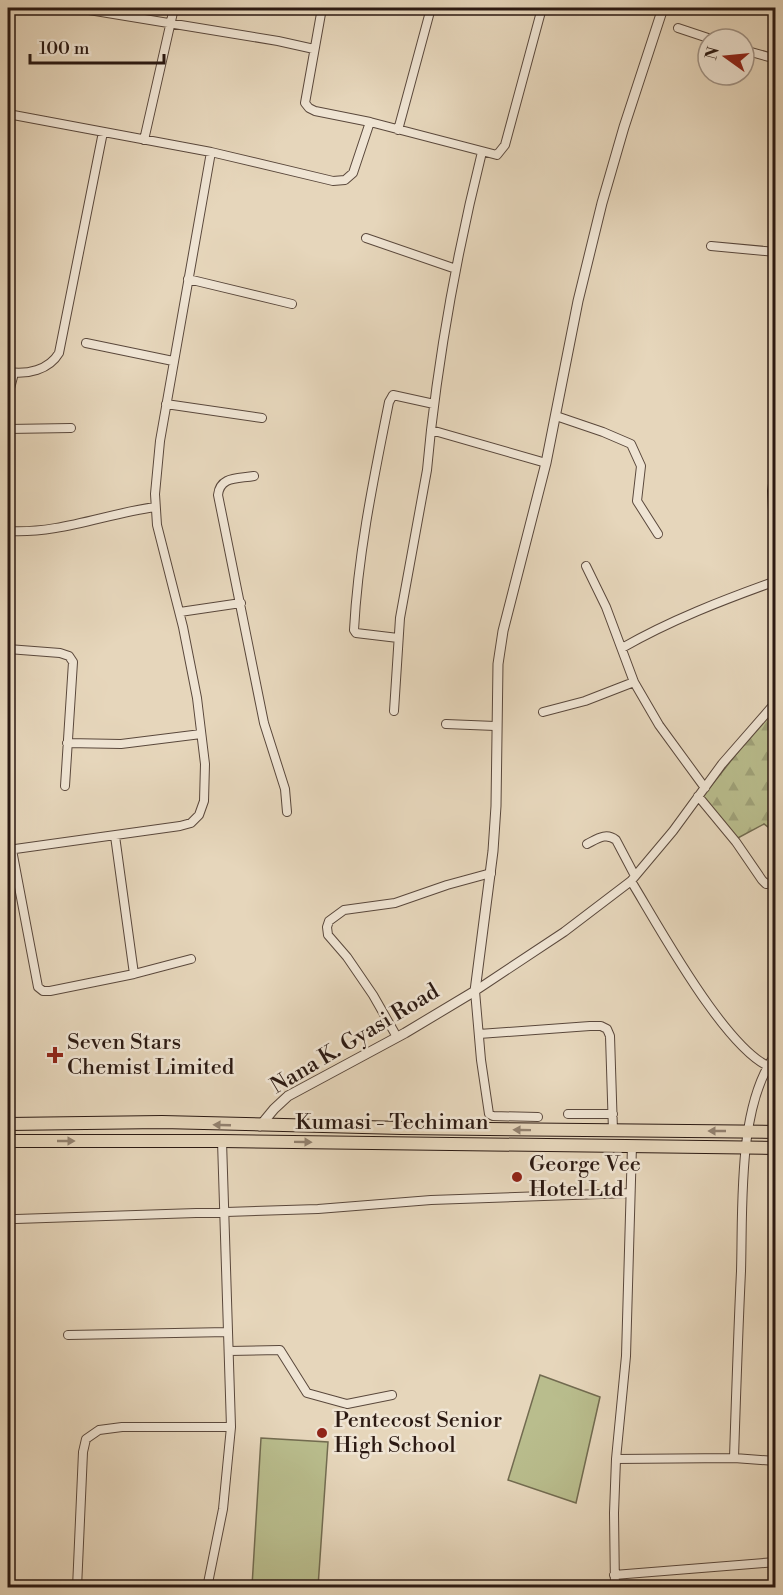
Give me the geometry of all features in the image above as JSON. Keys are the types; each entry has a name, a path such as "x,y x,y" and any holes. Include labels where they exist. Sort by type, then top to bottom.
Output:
{"highway":[{"path":"8,1124 162,1122 260,1126 776,1132"},
{"name":"Kumasi - Techiman","path":"8,1142 632,1145 776,1148"}],"street":[{"path":"77,8 314,49"},
{"path":"144,140 174,8"},
{"path":"322,8 305,103 309,108 497,155 505,145 542,8"},
{"path":"398,130 431,8"},
{"path":"538,1117 489,1114 481,1060 475,991 491,873 496,806 495,726 498,664 503,631 546,463 578,301 602,203 663,8"},
{"path":"678,28 696,34"},
{"path":"756,53 776,58"},
{"path":"8,114 211,152 333,181 345,180 353,173 370,122"},
{"path":"8,396 10,372 41,370 53,363 59,353 103,132"},
{"path":"191,959 134,974 43,991 38,987 10,850 180,826 191,823 199,815 204,801 205,764 197,698 180,612 157,525 155,507 160,441 211,152"},
{"path":"393,711 398,638 427,470 444,329 463,228 482,152"},
{"path":"366,238 456,268"},
{"path":"711,246 776,252"},
{"path":"188,279 292,304"},
{"path":"86,343 173,361"},
{"path":"398,638 356,633 354,630 363,538 389,402 393,395 434,404"},
{"path":"166,404 262,418"},
{"path":"556,416 631,444 641,466 637,501 657,534"},
{"path":"8,429 71,428"},
{"path":"431,430 546,463"},
{"path":"776,463 772,491 773,546 776,569"},
{"path":"254,476 224,481 219,487 218,495 264,723 285,789 287,812"},
{"path":"8,531 56,530 131,510 155,507"},
{"path":"586,566 606,607 634,682 659,724 705,788"},
{"path":"622,648 698,610 776,580"},
{"path":"180,612 240,603"},
{"path":"8,649 60,653 69,656 73,662 65,786"},
{"path":"543,712 585,701 634,682"},
{"path":"475,991 564,932 633,878 722,764 776,702"},
{"path":"446,724 495,726"},
{"path":"67,743 132,743 201,734"},
{"path":"698,796 736,842 762,880 766,884 776,883"},
{"path":"115,836 134,974"},
{"path":"587,844 606,836 616,840 633,878 680,962 732,1037 754,1058 776,1069"},
{"path":"397,1036 374,995 328,935 329,921 344,910 395,903 491,873"},
{"name":"Nana K. Gyasi Road","path":"260,1126 288,1096 475,991"},
{"path":"479,1034 590,1026 601,1026 607,1029 610,1036 613,1131"},
{"path":"734,1458 745,1147 757,1088 766,1066 776,1054"},
{"path":"568,1114 613,1114"},
{"path":"207,1587 223,1509 231,1427 222,1142"},
{"path":"615,1587 616,1459 626,1356 632,1145"},
{"path":"16,1219 318,1209 431,1200 630,1193"},
{"path":"68,1335 228,1332"},
{"path":"229,1351 280,1350 307,1393 347,1404 392,1395"},
{"path":"77,1587 83,1452 86,1439 99,1430 122,1427 231,1427"},
{"path":"616,1459 734,1458 776,1461"},
{"path":"615,1575 776,1562"}],"green space":[{"path":"775,708 775,822 768,827 764,824 736,839 703,796"},
{"path":"540,1375 600,1397 576,1503 508,1480"},
{"path":"261,1438 328,1442 318,1587 252,1586"}],"place":[{"name":"Seven Stars Chemist Limited","path":"55,1055"},
{"name":"George Vee Hotel Ltd","path":"517,1177"},
{"name":"Pentecost Senior High School","path":"322,1433"}]}
